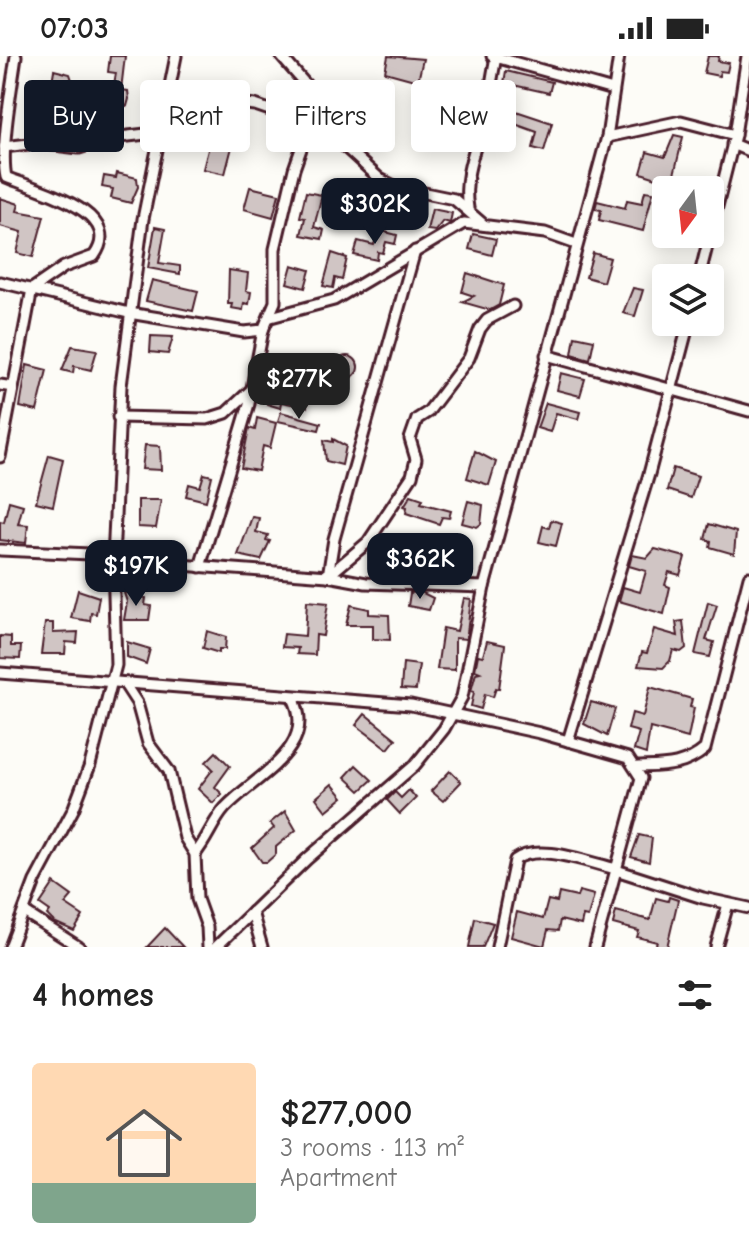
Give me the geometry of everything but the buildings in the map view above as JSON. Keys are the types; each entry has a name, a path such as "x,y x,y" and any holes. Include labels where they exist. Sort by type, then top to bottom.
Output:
{"street":[{"path":"0,457 32,289 64,267 94,256 100,240 99,229 78,205 6,177 2,167 3,139 16,56"},
{"path":"172,80 176,56"},
{"path":"281,56 302,80"},
{"path":"468,208 465,192 468,172 486,109 494,56 613,90"},
{"path":"216,947 415,765 453,714 464,689 484,587 607,137 619,56"},
{"path":"702,264 733,140 747,56"},
{"path":"607,137 681,121 733,140 749,151"},
{"path":"3,139 79,148 140,133"},
{"path":"10,947 35,881 73,810 93,754 116,665 113,558 118,417 143,219 158,152"},
{"path":"200,567 253,388 263,330 275,302 275,249 300,152"},
{"path":"350,152 380,179 396,187 454,199 484,225"},
{"path":"271,317 334,300 464,223 545,233 576,244"},
{"path":"328,576 334,539 415,251"},
{"path":"0,282 129,313 244,332 263,330"},
{"path":"328,576 368,542 412,476 416,459 410,439 417,419 428,412 469,358 480,329 487,320 513,306"},
{"path":"568,741 685,336"},
{"path":"546,355 749,411"},
{"path":"0,385 13,387"},
{"path":"118,417 207,419 226,413 253,388"},
{"path":"0,550 328,576 366,583 484,587"},
{"path":"638,767 677,766 692,760 705,749 749,577"},
{"path":"0,673 411,705 628,758 638,767 641,778 595,947"},
{"path":"124,683 137,703 148,743 169,771 185,838 195,854 197,899 207,927 208,947"},
{"path":"195,854 224,808 294,744 301,726 300,712 293,698"},
{"path":"497,947 515,860 523,854 548,855 616,869 749,908"},
{"path":"716,947 728,904"},
{"path":"24,912 79,947"},
{"path":"252,912 262,947"}]}
